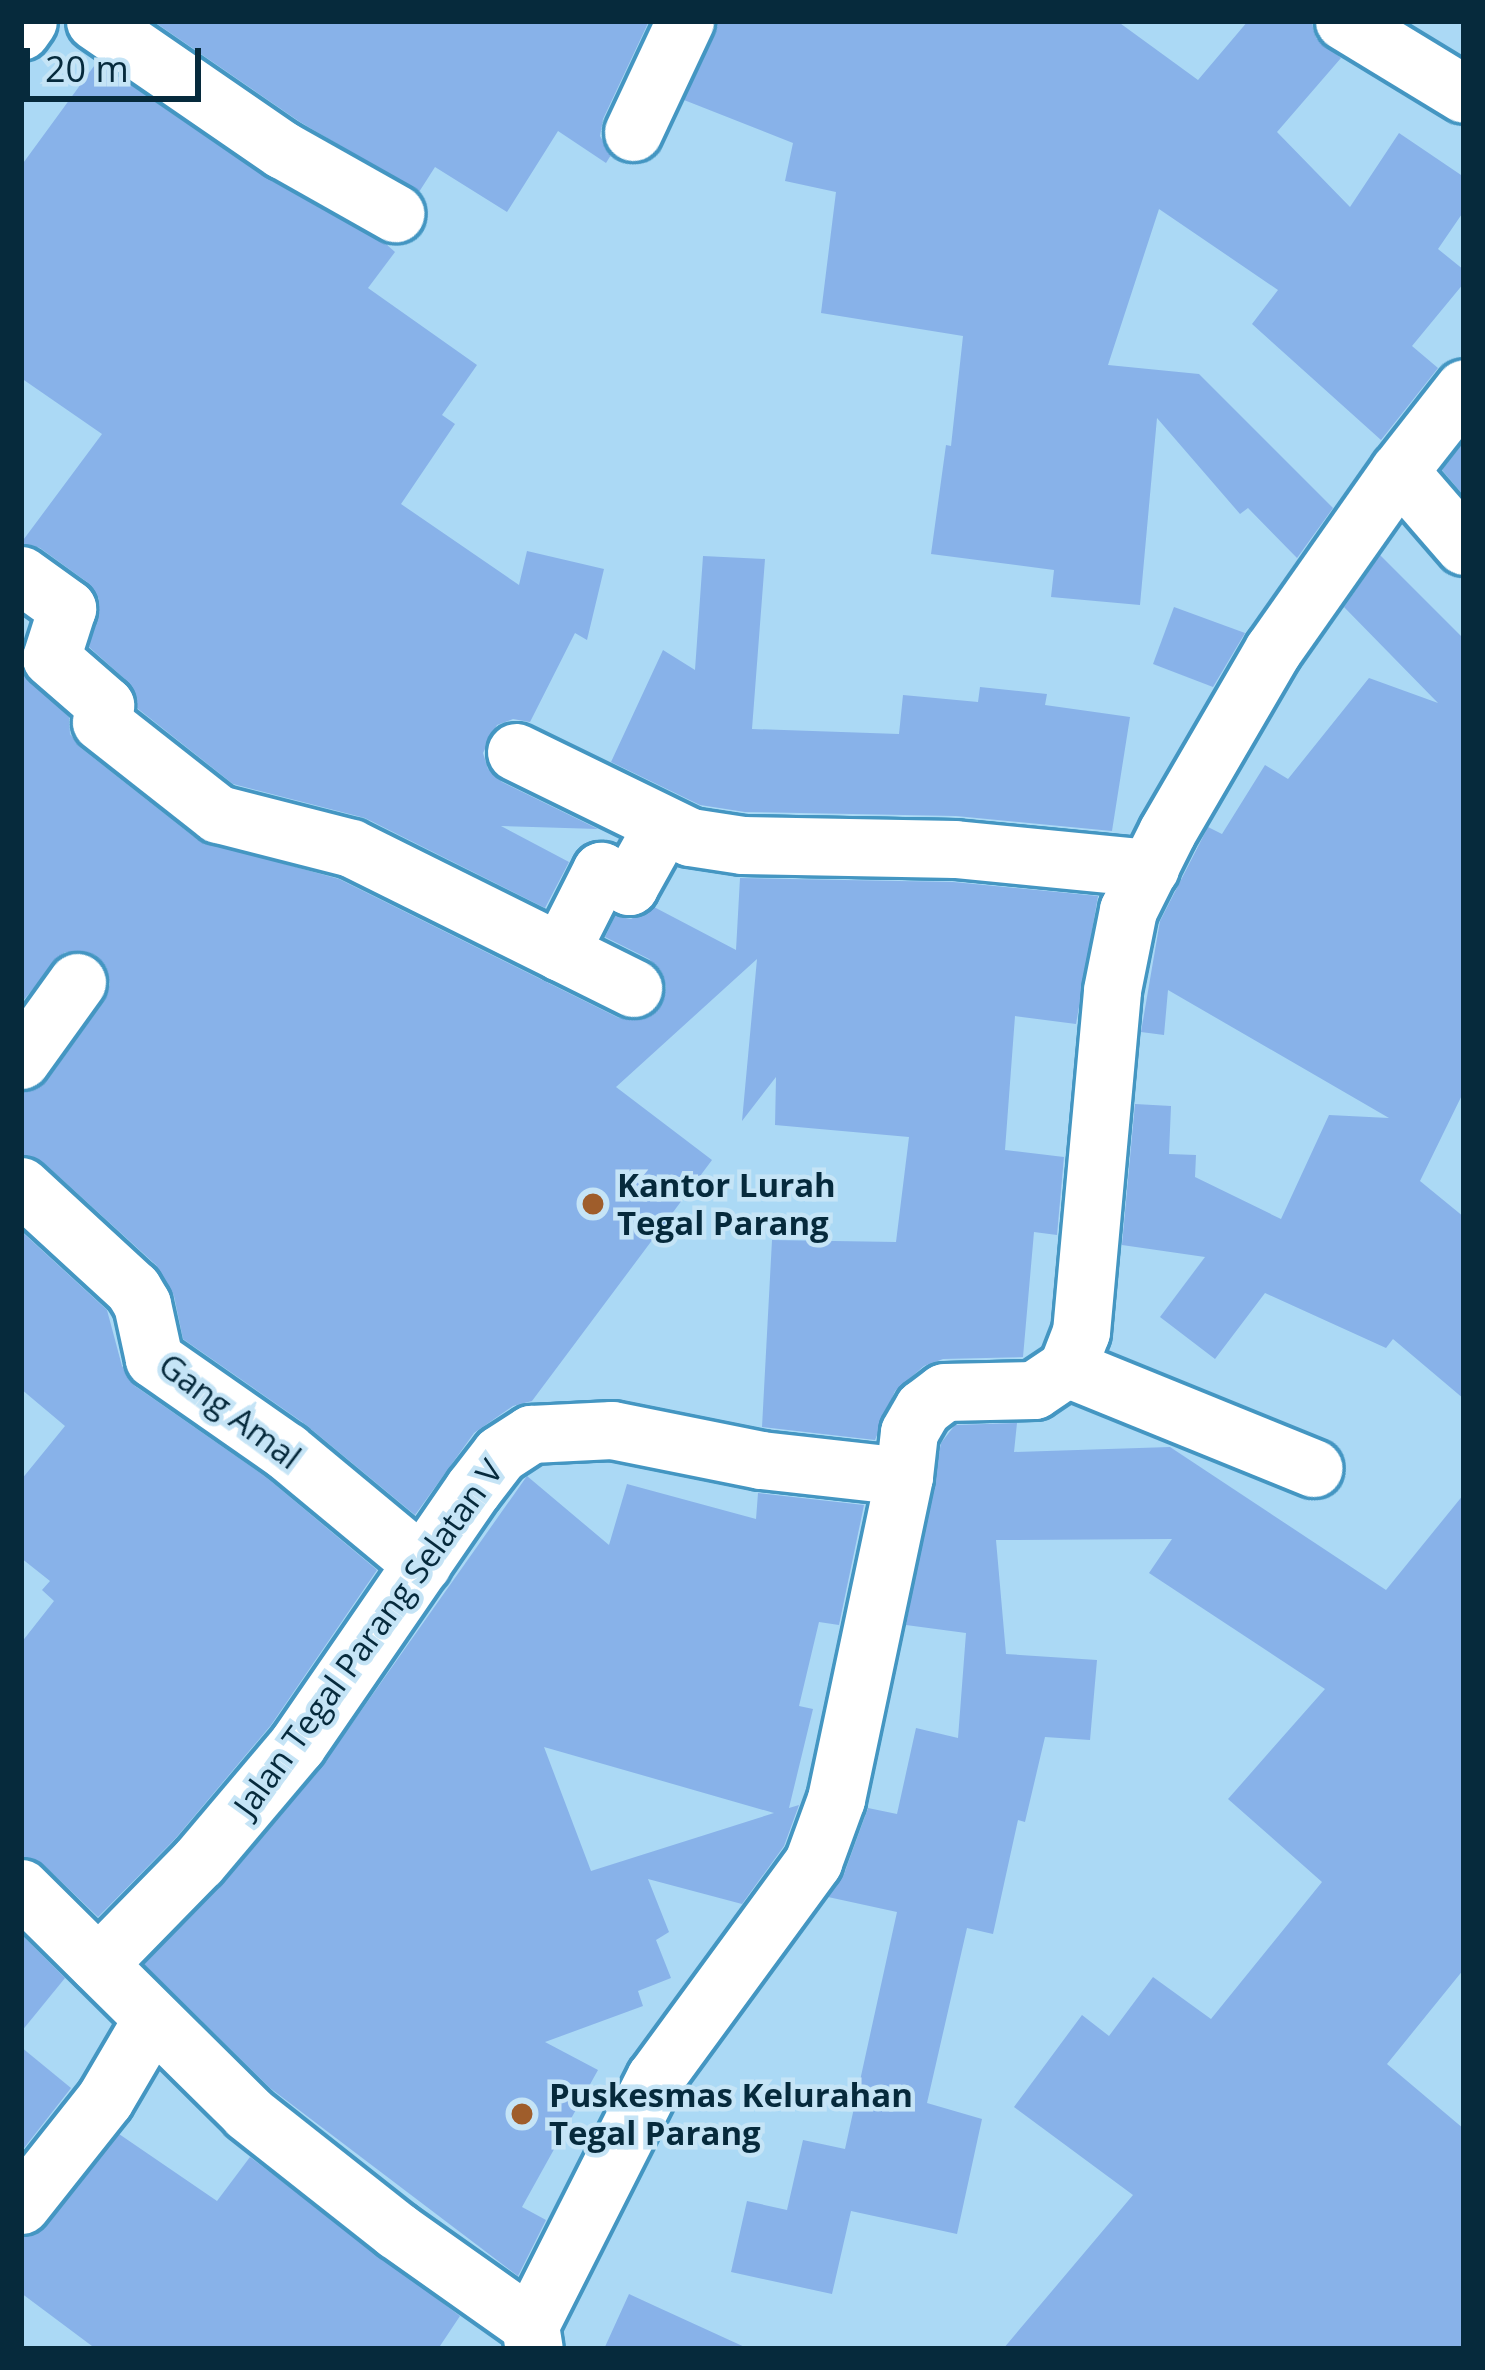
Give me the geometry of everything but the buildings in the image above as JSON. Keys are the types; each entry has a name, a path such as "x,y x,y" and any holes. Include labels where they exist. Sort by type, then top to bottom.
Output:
{"street":[{"path":"21,31 28,21"},
{"path":"95,21 283,150 394,213"},
{"path":"634,132 686,21"},
{"path":"1344,21 1464,94"},
{"path":"21,1888 248,2113 532,2337 655,2078 813,1862 836,1799 904,1476 909,1432 923,1408 944,1392 1034,1390 1066,1368 1081,1332 1112,990 1128,910 1274,650 1399,471 1464,388"},
{"path":"1399,471 1464,546"},
{"path":"21,575 67,608 51,658 105,705 100,722 218,814 351,848 633,988"},
{"path":"516,752 662,827 742,845 955,849 1150,868"},
{"path":"560,952 601,871 629,886 662,827"},
{"path":"21,1060 77,982"},
{"name":"Gang Amal","path":"21,1186 133,1289 142,1304 154,1359 286,1451 422,1564"},
{"path":"1066,1368 1312,1468"},
{"name":"Jalan Tegal Parang Selatan V","path":"98,1964 199,1861 297,1745 500,1454 531,1434 612,1430 761,1460 904,1476"},
{"path":"21,2205 105,2099 152,2019"}],"place":[{"name":"Kantor Lurah Tegal Parang","path":"593,1204"},
{"name":"Puskesmas Kelurahan Tegal Parang","path":"522,2114"}]}
